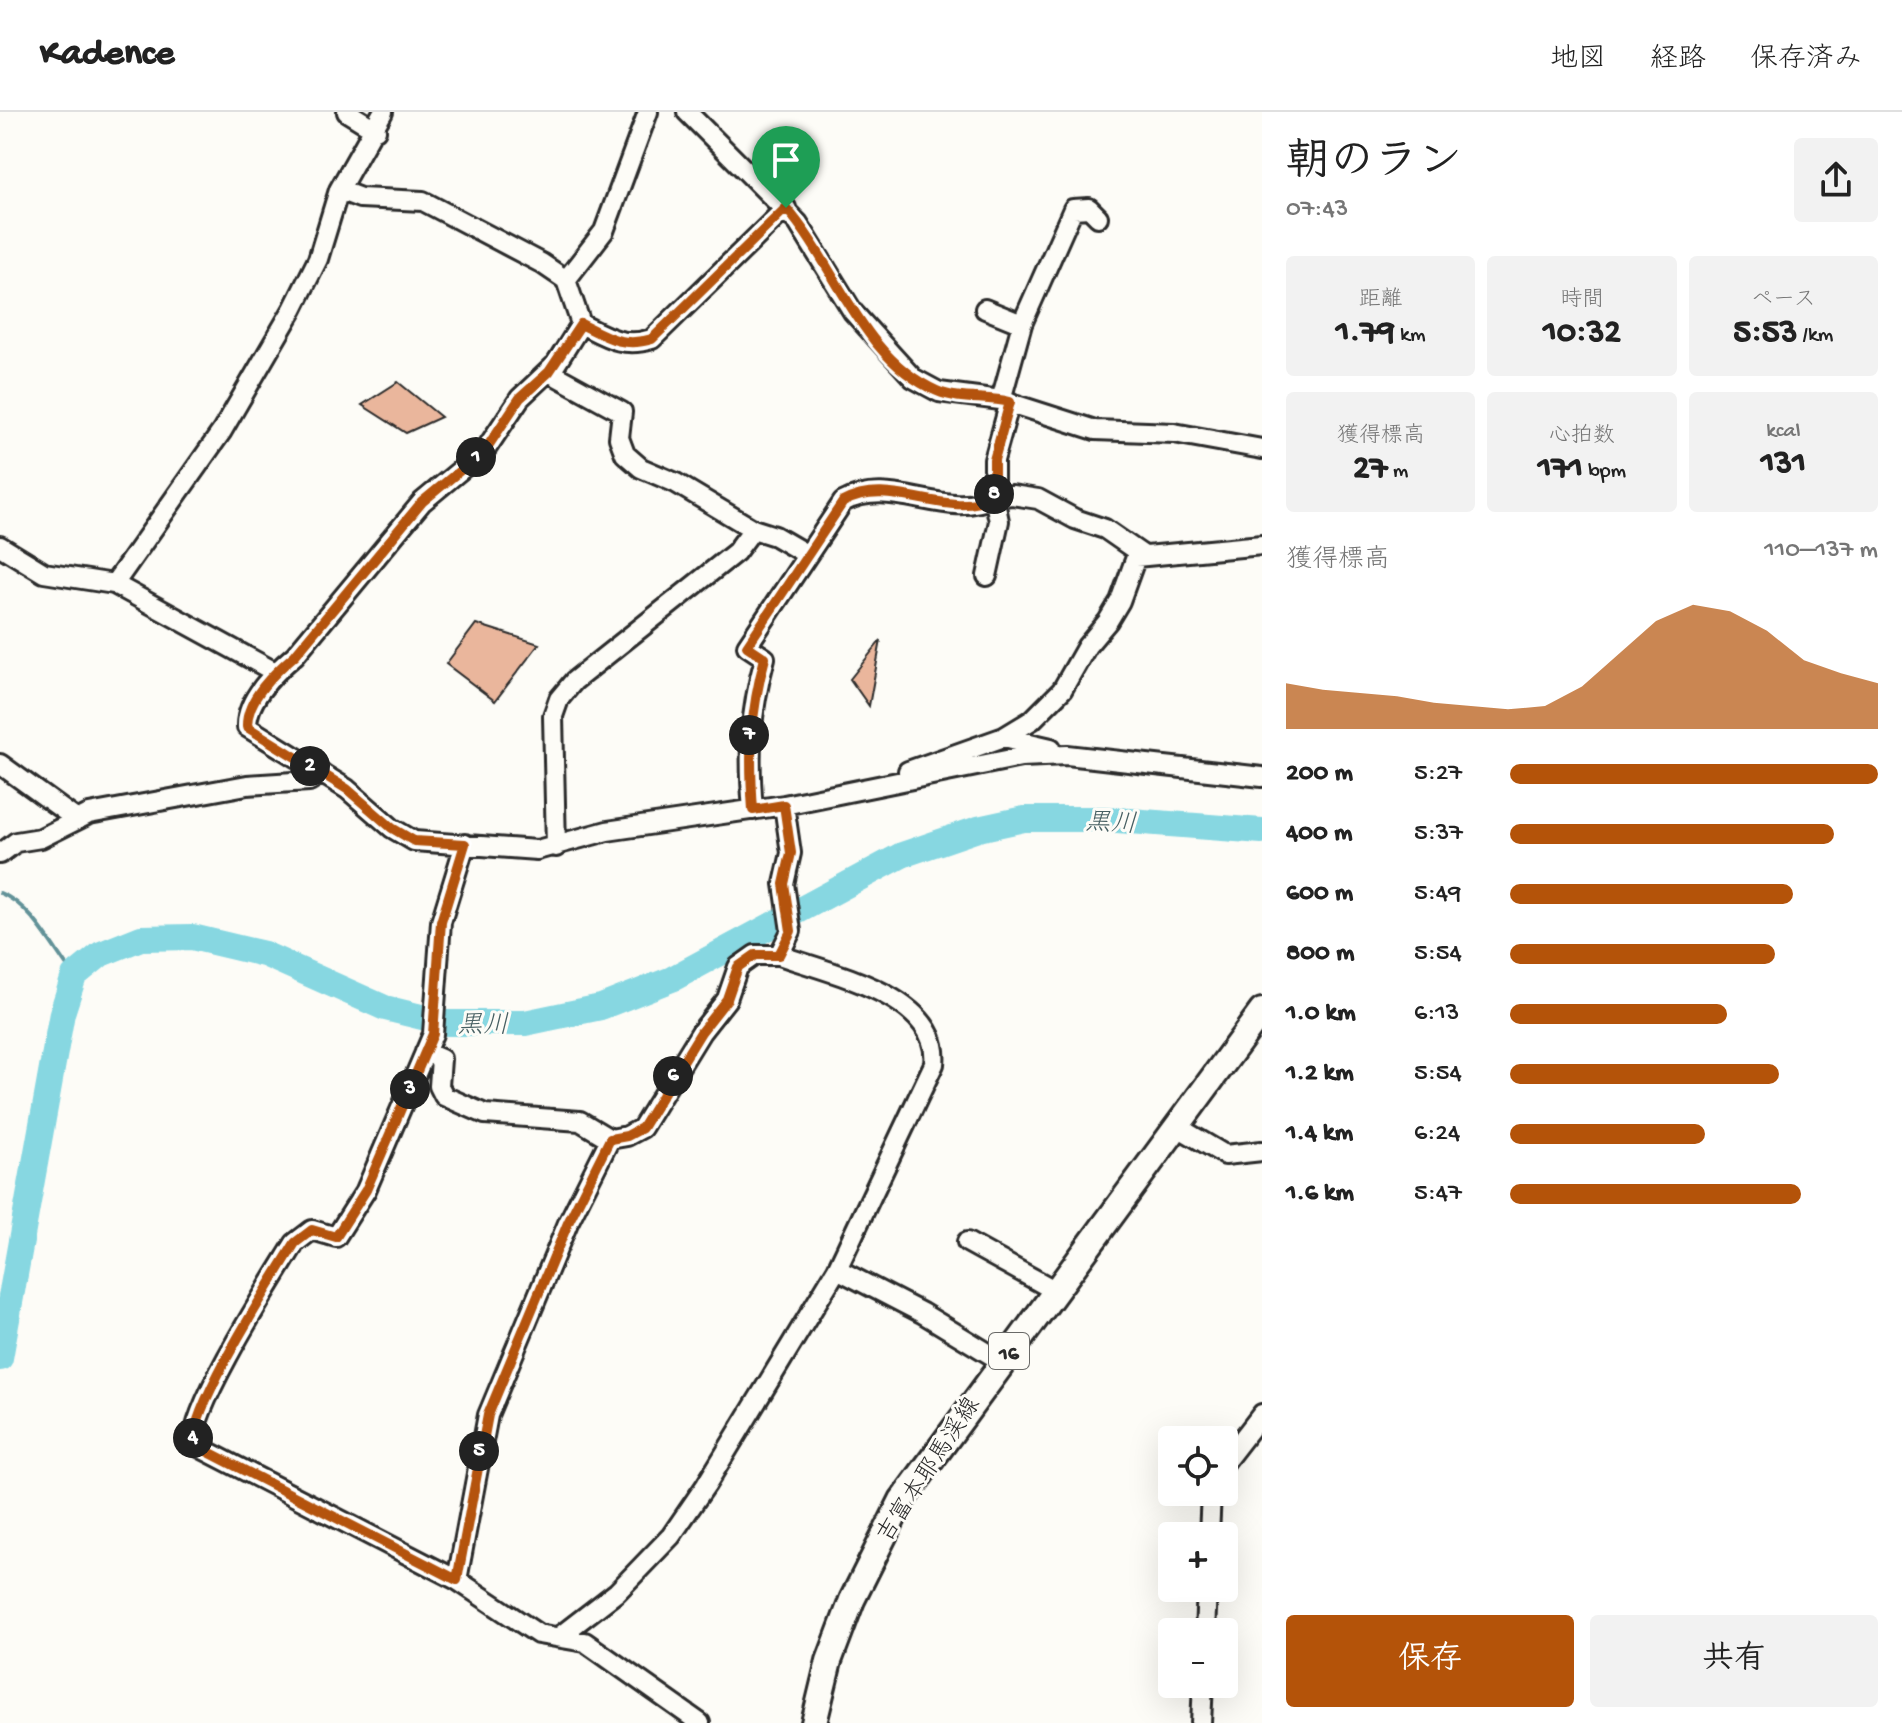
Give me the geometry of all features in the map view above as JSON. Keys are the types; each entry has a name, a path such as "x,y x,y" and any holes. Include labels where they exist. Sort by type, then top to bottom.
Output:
{"main road":[{"name":"吉富本耶馬渓線","path":"814,1723 829,1661 886,1526 919,1472 1262,1011"}],"street":[{"path":"347,112 376,130"},
{"path":"114,584 222,431 293,309 318,259 339,190 376,130 383,112"},
{"path":"566,280 604,231 648,112"},
{"path":"687,112 786,208 853,312 913,378 939,392 1005,401 1095,430 1174,433 1262,449"},
{"path":"339,190 360,198 423,201 541,263 566,280 581,324 619,343 634,345 652,339 786,208"},
{"path":"987,576 999,521 994,497 994,460 1022,324 1073,209 1089,208 1098,217"},
{"path":"985,309 1022,324"},
{"path":"581,324 549,372 520,398 486,449 422,502 295,655 275,672 246,714 247,727 322,773 414,841 537,850 607,831 784,805 1021,757 1053,755 1262,777"},
{"path":"549,372 622,412 619,438 625,454 641,468 676,483 753,529 775,536 806,554"},
{"path":"753,810 748,749 752,706 765,658 747,646 843,502 851,497 886,491 938,503 983,503 994,497 1012,495 1038,499 1075,519 1105,529 1144,556"},
{"path":"556,847 553,716 559,699 574,681 736,552 753,529"},
{"path":"902,780 903,773 921,764 1004,737 1032,720 1062,690 1087,646 1120,601 1136,557 1262,545"},
{"path":"0,546 44,573 114,584 275,672"},
{"path":"1004,737 1051,748 1053,755"},
{"path":"0,764 77,820"},
{"path":"0,854 16,842 41,838 89,814 247,785 309,781 322,773"},
{"path":"779,955 791,931 784,884 791,853 784,805"},
{"path":"465,844 441,922 429,1043 366,1190 336,1237 312,1230 295,1243 217,1379 193,1430 193,1444 457,1580 538,1634 585,1642 700,1723"},
{"path":"429,1043 441,1059 439,1086 444,1096 485,1114 580,1121 610,1139 627,1136 642,1128 701,1032 727,999 738,967 755,955 779,955 860,984 902,1004 928,1029 936,1049 934,1064 837,1269 750,1415 671,1536 617,1592 560,1636"},
{"path":"1176,1126 1225,1155 1262,1151"},
{"path":"457,1580 488,1415 568,1223 610,1139"},
{"path":"967,1242 1054,1290"},
{"path":"837,1269 922,1313 1001,1361"},
{"path":"1238,1445 1262,1414"},
{"path":"1201,1723 1202,1698"}],"building":[{"path":"398,382 441,417 406,433 362,405"},
{"path":"476,624 539,644 495,701 446,664"},
{"path":"881,640 869,706 850,679"}],"waterway":[{"name":"黒川","path":"0,1358 62,1013 74,976 101,954 141,938 192,937 264,954 385,1008 446,1023 525,1023 601,1007 672,979 902,855 978,829 1024,819 1104,819 1262,831"},
{"path":"0,893 22,907 42,929 74,976"}],"route":[{"path":"786,208 853,312 913,378 939,392 959,397 1010,402 994,460 994,497 983,503 938,503 886,491 851,497 843,502 806,554 747,646 765,658 752,706 748,749 753,810 784,805 791,853 784,884 791,931 779,955 755,955 738,967 727,999 701,1032 642,1128 627,1136 610,1139 568,1223 488,1415 457,1580 193,1444 193,1430 217,1379 295,1243 312,1230 336,1237 366,1190 433,1034 441,922 465,844 414,841 392,828 347,789 247,727 246,714 275,672 295,655 422,502 486,449 520,398 556,364 581,324 619,343 634,345 652,339 672,323 786,208"}]}
